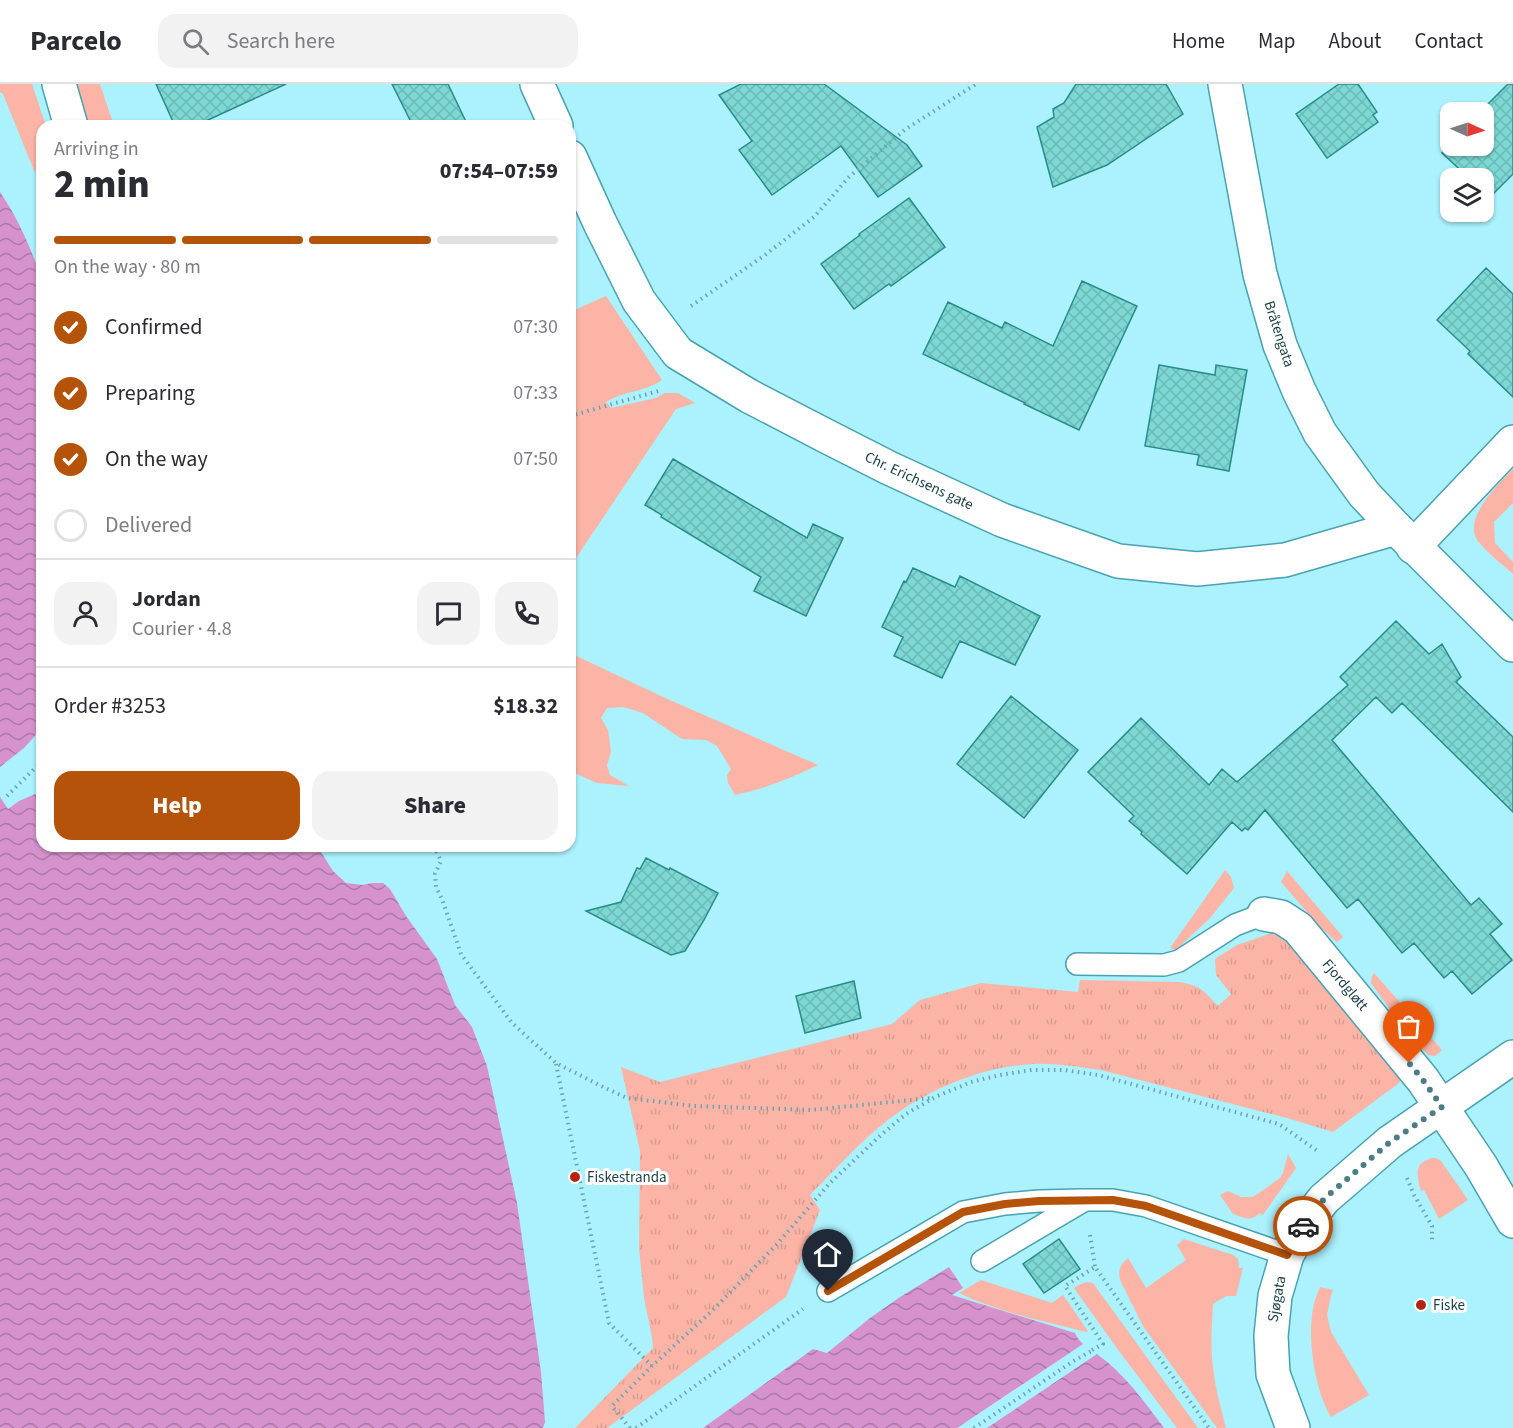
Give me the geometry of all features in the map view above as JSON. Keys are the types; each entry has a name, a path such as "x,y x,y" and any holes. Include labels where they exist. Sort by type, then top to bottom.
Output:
{"street":[{"path":"59,84 69,120"},
{"path":"537,84 553,120"},
{"name":"Bråtengata","path":"1226,84 1260,274 1281,345 1299,391 1320,434 1364,494 1404,538 1513,645"},
{"name":"Chr. Erichsens gate","path":"576,170 639,301 678,353 749,396 878,462 1002,520 1118,561 1197,568 1285,560 1404,538"},
{"path":"1404,538 1513,442"},
{"name":"Fjordgløtt","path":"1264,914 1281,917 1298,928 1423,1080 1513,1221"},
{"name":"Sjøgata","path":"1293,1428 1273,1374 1271,1336 1275,1296 1287,1255 1305,1223 1324,1199 1390,1142 1513,1057"}],"lane":[{"path":"1077,964 1164,965 1179,961 1235,925 1264,914"},
{"path":"982,1261 1085,1200"},
{"path":"828,1291 963,1212 1005,1204 1039,1201 1113,1200 1146,1206 1287,1255"}],"path":[{"path":"659,327 765,255 814,217 849,177 906,129 976,84"},
{"path":"576,414 663,390"},
{"path":"7,796 36,767"},
{"path":"437,852 441,861 435,874 436,887 461,954 512,1023 556,1063 596,1084 627,1098 694,1106 812,1110 935,1097"},
{"path":"556,1063 609,1323 652,1366"},
{"path":"630,1428 612,1407 652,1366 713,1310 777,1244 830,1183 906,1114 935,1097 971,1082 1032,1070 1064,1070 1098,1075 1279,1124 1322,1154"},
{"path":"1406,1174 1414,1196 1432,1226 1432,1242"},
{"path":"974,1428 1072,1362 1103,1344 1065,1286 1095,1267 1209,1428"},
{"path":"636,1428 828,1291"}],"green space":[{"path":"0,84 32,84 44,120 36,120 36,174 3,94 0,92"},
{"path":"75,84 100,84 112,120 87,120"},
{"path":"606,296 662,380 606,402 611,408 656,398 665,393 678,393 695,403 676,409 576,558 576,309"},
{"path":"1513,469 1513,503 1494,522 1495,543 1513,562 1513,574 1478,541 1474,532 1474,523 1491,492"},
{"path":"576,656 818,765 777,783 735,795 728,783 727,775 731,769 717,746 706,740 682,739 643,713 623,707 607,708 601,718 608,730 611,752 607,765 610,775 629,786 597,783 576,774"},
{"path":"1225,870 1231,877 1234,888 1210,918 1176,950 1170,948"},
{"path":"1287,871 1343,937 1337,942 1321,928 1281,882"},
{"path":"1275,932 1293,942 1403,1073 1399,1083 1333,1132 1101,1070 1032,1064 996,1069 961,1080 927,1095 885,1122 810,1195 820,1210 786,1297 607,1428 575,1428 653,1348 644,1298 639,1248 640,1151 621,1067 660,1082 892,1024 920,1000 981,983 1078,992 1080,980 1178,982 1201,989 1218,1006 1231,994 1216,975 1215,959 1237,945"},
{"path":"1374,973 1442,1050 1435,1056 1428,1055 1396,1018 1371,983"},
{"path":"1288,1154 1296,1168 1263,1215 1260,1213 1253,1218 1247,1218 1233,1214 1220,1195 1228,1191 1241,1197 1253,1197 1280,1178"},
{"path":"1431,1158 1441,1161 1468,1200 1439,1219 1424,1190 1421,1191 1418,1176 1420,1166"},
{"path":"1184,1239 1233,1255 1238,1259 1239,1268 1243,1268 1236,1296 1226,1296 1213,1304 1212,1359 1226,1428 1217,1428 1143,1326 1120,1280 1120,1268 1128,1258 1146,1288 1186,1260 1177,1245"},
{"path":"981,1280 1052,1303 1063,1295 1088,1331 1005,1311 959,1293"},
{"path":"1087,1282 1093,1283 1198,1428 1177,1428 1074,1288"},
{"path":"1320,1287 1333,1290 1327,1315 1331,1332 1369,1395 1331,1417 1325,1406 1317,1379 1312,1350 1311,1321"}],"water":[{"path":"0,192 13,212 36,264 36,735 24,748 0,767"},
{"path":"36,794 36,852 321,852 333,871 346,883 363,885 383,883 390,889 437,959 455,1005 472,1027 487,1066 517,1203 541,1372 545,1422 543,1428 0,1428 0,797 8,809"},
{"path":"949,1267 963,1288 952,1295 1075,1333 1083,1344 1111,1365 1127,1382 1164,1428 703,1428 813,1349 827,1353 870,1318"}],"pier":[{"path":"1083,1344 1097,1354 987,1428 957,1428"}],"building":[{"path":"156,84 286,84 208,120 172,120"},
{"path":"392,84 448,84 465,120 410,120"},
{"path":"741,84 824,84 907,145 922,166 878,197 841,146 772,195 739,150 752,141 719,95"},
{"path":"1076,84 1166,84 1183,114 1107,165 1053,187 1037,127 1054,117 1053,109 1064,103"},
{"path":"1339,84 1358,84 1377,112 1373,115 1378,122 1327,158 1296,114"},
{"path":"1508,84 1513,84 1513,174 1494,193 1494,168 1458,168 1445,156 1494,156 1494,102 1490,102"},
{"path":"909,198 945,247 891,286 889,284 854,309 821,264"},
{"path":"1486,268 1513,294 1513,397 1468,354 1470,351 1437,320"},
{"path":"1082,281 1137,306 1079,430 923,354 948,302 1002,328 1005,322 1053,346"},
{"path":"1159,365 1215,375 1216,365 1247,370 1229,471 1197,465 1199,455 1145,446"},
{"path":"673,459 807,538 813,524 843,538 806,616 754,591 761,577 645,505"},
{"path":"913,568 955,587 960,576 1040,616 1015,665 960,641 942,678 894,656 903,637 882,627 904,581 906,582"},
{"path":"1396,621 1429,654 1442,644 1461,677 1456,682 1513,737 1513,812 1402,703 1392,713 1376,697 1332,740 1471,905 1479,898 1502,924 1490,934 1512,960 1472,994 1452,971 1444,978 1414,943 1402,953 1358,899 1347,908 1265,810 1248,830 1245,828 1242,831 1232,822 1187,874 1141,834 1142,832 1129,821 1134,816 1088,772 1141,718 1209,785 1222,769 1237,782 1348,685 1340,677"},
{"path":"1011,696 1078,750 1024,818 957,764"},
{"path":"646,858 718,893 685,951 671,955 586,911 621,902 637,868 640,869"},
{"path":"854,981 861,1018 805,1033 796,996"},
{"path":"1059,1239 1080,1269 1044,1293 1023,1264"}],"way so far":[{"path":"1303,1226 1324,1199 1390,1142 1442,1107 1409,1063"}],"place":[{"name":"Fiskestranda","path":"575,1177"},
{"name":"Fiske","path":"1421,1305"}],"route":[{"path":"828,1291 963,1212 1005,1204 1113,1200 1146,1206 1287,1255 1303,1226"}]}
